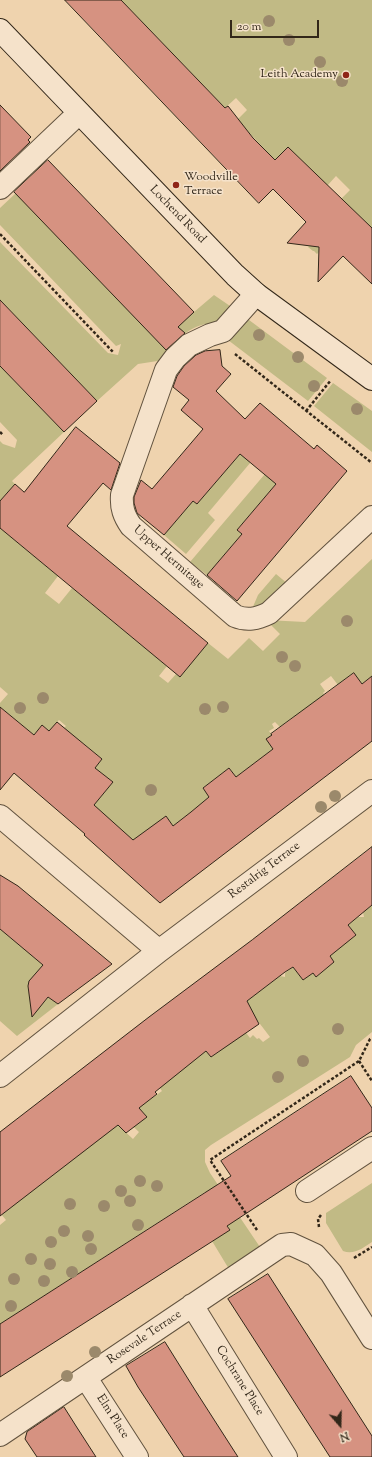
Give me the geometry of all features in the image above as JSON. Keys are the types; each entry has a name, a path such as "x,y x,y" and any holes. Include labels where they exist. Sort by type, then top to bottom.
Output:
{"street":[{"name":"Lochend Road","path":"0,30 224,264 256,294 372,379"},
{"path":"0,188 79,113"},
{"name":"Upper Hermitage","path":"256,294 224,331 210,334 188,345 166,370 122,495 123,513 132,526 235,616 248,620 255,619 268,613 372,517"},
{"name":"Restalrig Terrace","path":"0,1076 159,951 372,791"},
{"path":"0,816 159,951"},
{"path":"307,1191 372,1148"},
{"path":"290,1250 315,1255 331,1273 372,1338"},
{"name":"Rosevale Terrace","path":"0,1435 192,1305 290,1250"},
{"name":"Cochrane Place","path":"192,1305 286,1457"},
{"name":"Elm Place","path":"86,1378 138,1457"}],"path":[{"path":"0,234 112,352"},
{"path":"210,334 372,463"},
{"path":"306,411 346,360"},
{"path":"0,432 3,435"},
{"path":"324,1210 318,1218 320,1230 290,1250 210,1160 359,1062 370,1039 372,1038"},
{"path":"359,1062 372,1080"}],"shaded area":[{"path":"121,0 372,0 372,228 357,214 317,254 308,247 348,206 341,199 350,190 336,176 327,186 288,147 248,188 272,157 237,120 247,110 236,98 225,108"},
{"path":"16,193 194,312 214,295 233,308 220,325 200,325 187,332 171,348 164,360 138,364 97,401 0,300 0,242 108,353 118,355 121,344 116,346 0,225 0,208"},
{"path":"245,317 327,378 308,401 228,340"},
{"path":"0,366 64,432 12,481 15,484 0,501 0,441 3,444 15,448 17,440 0,422"},
{"path":"333,383 372,411 372,452 314,406"},
{"path":"251,441 261,450 208,513 215,520 186,554 164,535 193,501 197,504"},
{"path":"276,461 287,471 237,530 242,534 207,575 190,562"},
{"path":"0,528 58,576 45,593 59,604 72,588 167,666 159,676 168,683 176,674 180,676 208,643 228,659 249,638 263,651 280,634 266,620 305,622 372,559 372,676 362,684 353,673 338,685 331,676 320,684 325,691 323,693 332,704 302,728 293,717 280,727 275,722 272,724 274,728 269,731 272,735 273,749 236,777 229,768 203,788 210,798 173,826 166,816 147,845 76,826 113,782 100,772 92,780 92,771 102,759 83,743 45,745 66,726 59,720 49,731 42,725 34,735 0,707 0,703 8,694 0,687"},
{"path":"276,574 288,584 268,602 252,609 258,595"},
{"path":"372,905 372,1032 356,1045 350,1057 205,1150 205,1162 210,1173 264,1253 232,1274 212,1241 230,1230 205,1192 0,1324 0,1225 6,1220 1,1214 105,1113 133,1139 139,1132 124,1118 140,1122 147,1117 127,1095 138,1088 148,1101 162,1091 150,1075 197,1039 211,1057 219,1052 238,1022 250,1038 253,1035 263,1042 270,1037 244,1003 280,976 285,977 285,973 293,967 303,980 313,973 316,977 334,962 322,945 347,942 356,935 348,925 358,917 364,917 363,912"},
{"path":"0,929 53,973 28,986 30,996 33,1000 40,1006 48,997 58,1004 17,1036 0,1021"},
{"path":"372,1183 372,1242 362,1249 351,1252 343,1251 326,1223 326,1213"}],"building":[{"path":"65,0 121,0 225,108 228,106 253,138 275,160 288,147 372,228 372,284 343,256 318,282 319,247 287,243 306,222 273,189 259,203"},
{"path":"0,105 31,137 28,140 30,142 0,171"},
{"path":"48,160 194,312 178,327 185,333 166,350 14,192"},
{"path":"0,300 97,401 64,432 0,366"},
{"path":"220,350 222,366 231,374 216,391 245,419 260,403 314,449 317,445 347,471 237,601 207,575 242,534 237,530 276,484 240,454 197,504 193,501 164,535 137,513 134,503 134,497 141,480 152,489 203,429 181,410 189,400 173,387 177,376 184,366 196,355 205,351"},
{"path":"76,427 120,463 111,490 103,483 67,526 208,643 180,677 0,528 0,501 15,484 24,492"},
{"path":"354,673 362,684 372,676 372,741 160,903 84,835 85,834 14,773 0,790 0,707 34,735 42,725 49,731 57,722 102,759 95,768 113,782 94,805 133,840 166,816 173,826 209,797 203,788 229,768 236,777 273,749 266,739 272,735 271,734"},
{"path":"372,847 372,905 348,925 356,935 330,956 334,962 316,977 313,973 303,980 293,967 285,972 247,1001 259,1024 211,1057 206,1051 155,1092 157,1094 139,1108 147,1117 126,1133 118,1125 0,1216 0,1132"},
{"path":"0,875 18,886 112,964 58,1004 48,997 32,1017 28,986 29,981 43,965 0,929"},
{"path":"351,1076 372,1108 372,1131 227,1226 230,1230 0,1377 0,1324 231,1176 221,1161"},
{"path":"268,1274 372,1436 372,1457 330,1457 228,1299"},
{"path":"165,1342 238,1457 184,1457 138,1387 126,1366"},
{"path":"64,1407 96,1457 37,1457 25,1439 27,1432"}],"place":[{"name":"Leith Academy","path":"346,75"},
{"name":"Woodville Terrace","path":"176,185"}]}
